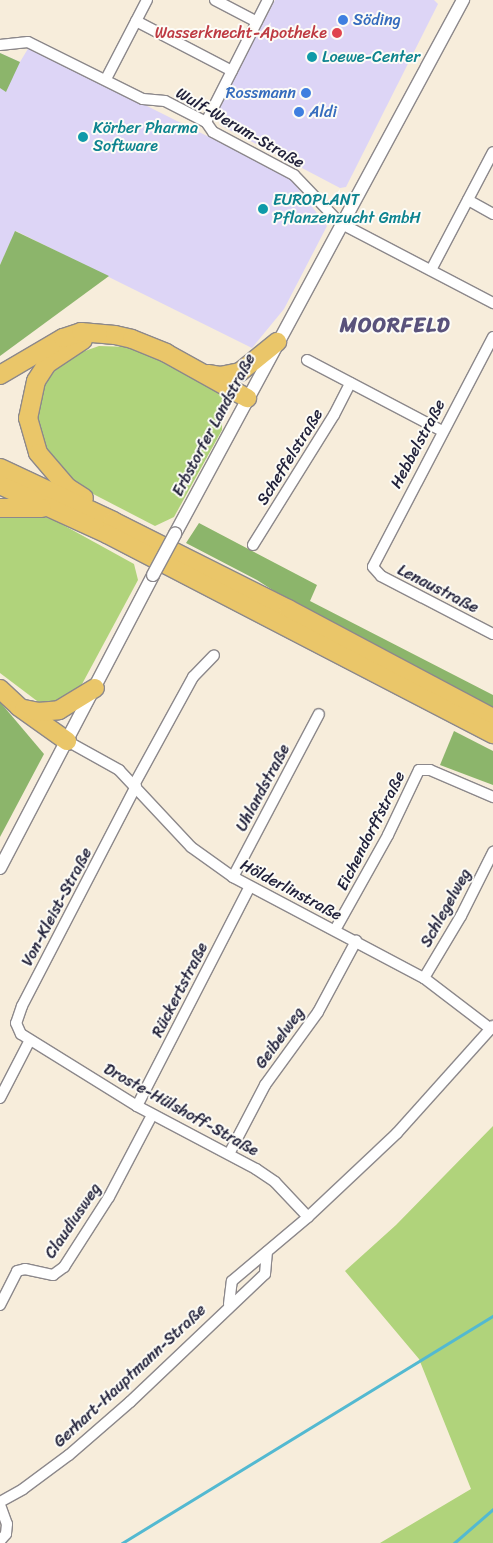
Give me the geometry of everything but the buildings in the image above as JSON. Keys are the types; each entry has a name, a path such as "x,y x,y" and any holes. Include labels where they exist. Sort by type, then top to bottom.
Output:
{"highway":[{"path":"0,375 63,338 81,332 132,339 203,373 247,398"},
{"path":"99,334 78,342 47,364 36,382 28,418 30,436 50,470 67,487 114,518 113,521"},
{"path":"203,373 220,376 240,372 277,342"},
{"path":"0,468 113,521 493,718"},
{"path":"0,485 108,534 493,734"},
{"path":"0,508 50,508"},
{"path":"19,707 38,712 59,710 95,688"},
{"path":"0,689 19,707 67,741"}],"street":[{"path":"106,79 147,0"},
{"path":"215,0 257,22"},
{"path":"206,122 268,0"},
{"name":"Erbstorfer Landstraße","path":"0,868 174,534 340,223 463,0"},
{"path":"136,21 232,71"},
{"name":"Wulf-Werum-Straße","path":"0,45 28,42 143,99 165,101 206,122 213,132 294,175 340,223 493,303"},
{"path":"431,270 493,152"},
{"path":"468,200 493,214"},
{"name":"Hebbelstraße","path":"373,567 442,431 493,337"},
{"path":"307,360 442,431"},
{"name":"Scheffelstraße","path":"253,545 334,415 350,383"},
{"name":"Lenaustraße","path":"373,567 381,576 493,634"},
{"path":"136,785 193,677 214,655"},
{"name":"Uhlandstraße","path":"233,877 319,714"},
{"name":"Hölderlinstraße","path":"67,741 119,770 136,785 191,847 233,877 250,888 335,930 424,978 492,1028"},
{"name":"Eichendorffstraße","path":"335,930 388,836 420,770 430,770 493,797"},
{"name":"Von-Kleist-Straße","path":"30,1040 21,1034 16,1023 22,1006 136,785"},
{"name":"Schlegelweg","path":"424,978 461,916 493,852"},
{"name":"Rückertstraße","path":"137,1106 250,888"},
{"name":"Geibelweg","path":"229,1154 265,1085 318,1012 356,941"},
{"name":"Gerhart-Hauptmann-Straße","path":"229,1304 232,1281 308,1217 398,1133 492,1028"},
{"path":"0,1098 30,1040"},
{"name":"Droste-Hülshoff-Straße","path":"30,1040 137,1106 229,1154 275,1182 308,1217"},
{"name":"Claudiusweg","path":"0,1306 17,1271 25,1268 53,1276 64,1267 109,1196 152,1114"},
{"name":"Gerhart-Hauptmann-Straße","path":"0,1504 23,1489 99,1430 229,1304 265,1274 266,1252"},
{"path":"0,1504 7,1524 3,1538"}],"shaded area":[{"path":"275,0 434,0 438,4 346,187 340,188 220,125 217,112"},
{"path":"29,47 289,177 327,226 284,309 252,348 16,231 0,265 0,53 20,62"}],"green space":[{"path":"0,53 20,62 6,92 0,88"},
{"path":"15,231 109,276 0,356 0,265"},
{"path":"99,346 130,347 172,362 222,394 222,430 174,517 155,526 72,483 45,450 36,417 43,386 65,358"},
{"path":"36,514 56,521 134,564 138,580 74,699 41,704 0,673 0,516"},
{"path":"199,523 317,585 310,601 493,695 493,710 308,613 257,580 186,543"},
{"path":"0,702 44,754 0,837"},
{"path":"454,731 493,751 493,785 440,765"},
{"path":"493,1126 493,1543 380,1543 471,1489 419,1359 345,1271 396,1225"}],"waterway":[{"path":"122,1543 493,1316"},
{"path":"454,1543 493,1509"}],"place":[{"name":"Söding","path":"343,20"},
{"name":"Wasserknecht-Apotheke","path":"337,33"},
{"name":"Loewe-Center","path":"312,57"},
{"name":"Rossmann","path":"306,93"},
{"name":"Aldi","path":"299,112"},
{"name":"Körber Pharma Software","path":"83,137"},
{"name":"EUROPLANT Pflanzenzucht GmbH","path":"263,209"}],"district":[{"name":"MOORFELD","path":"395,325"}]}
